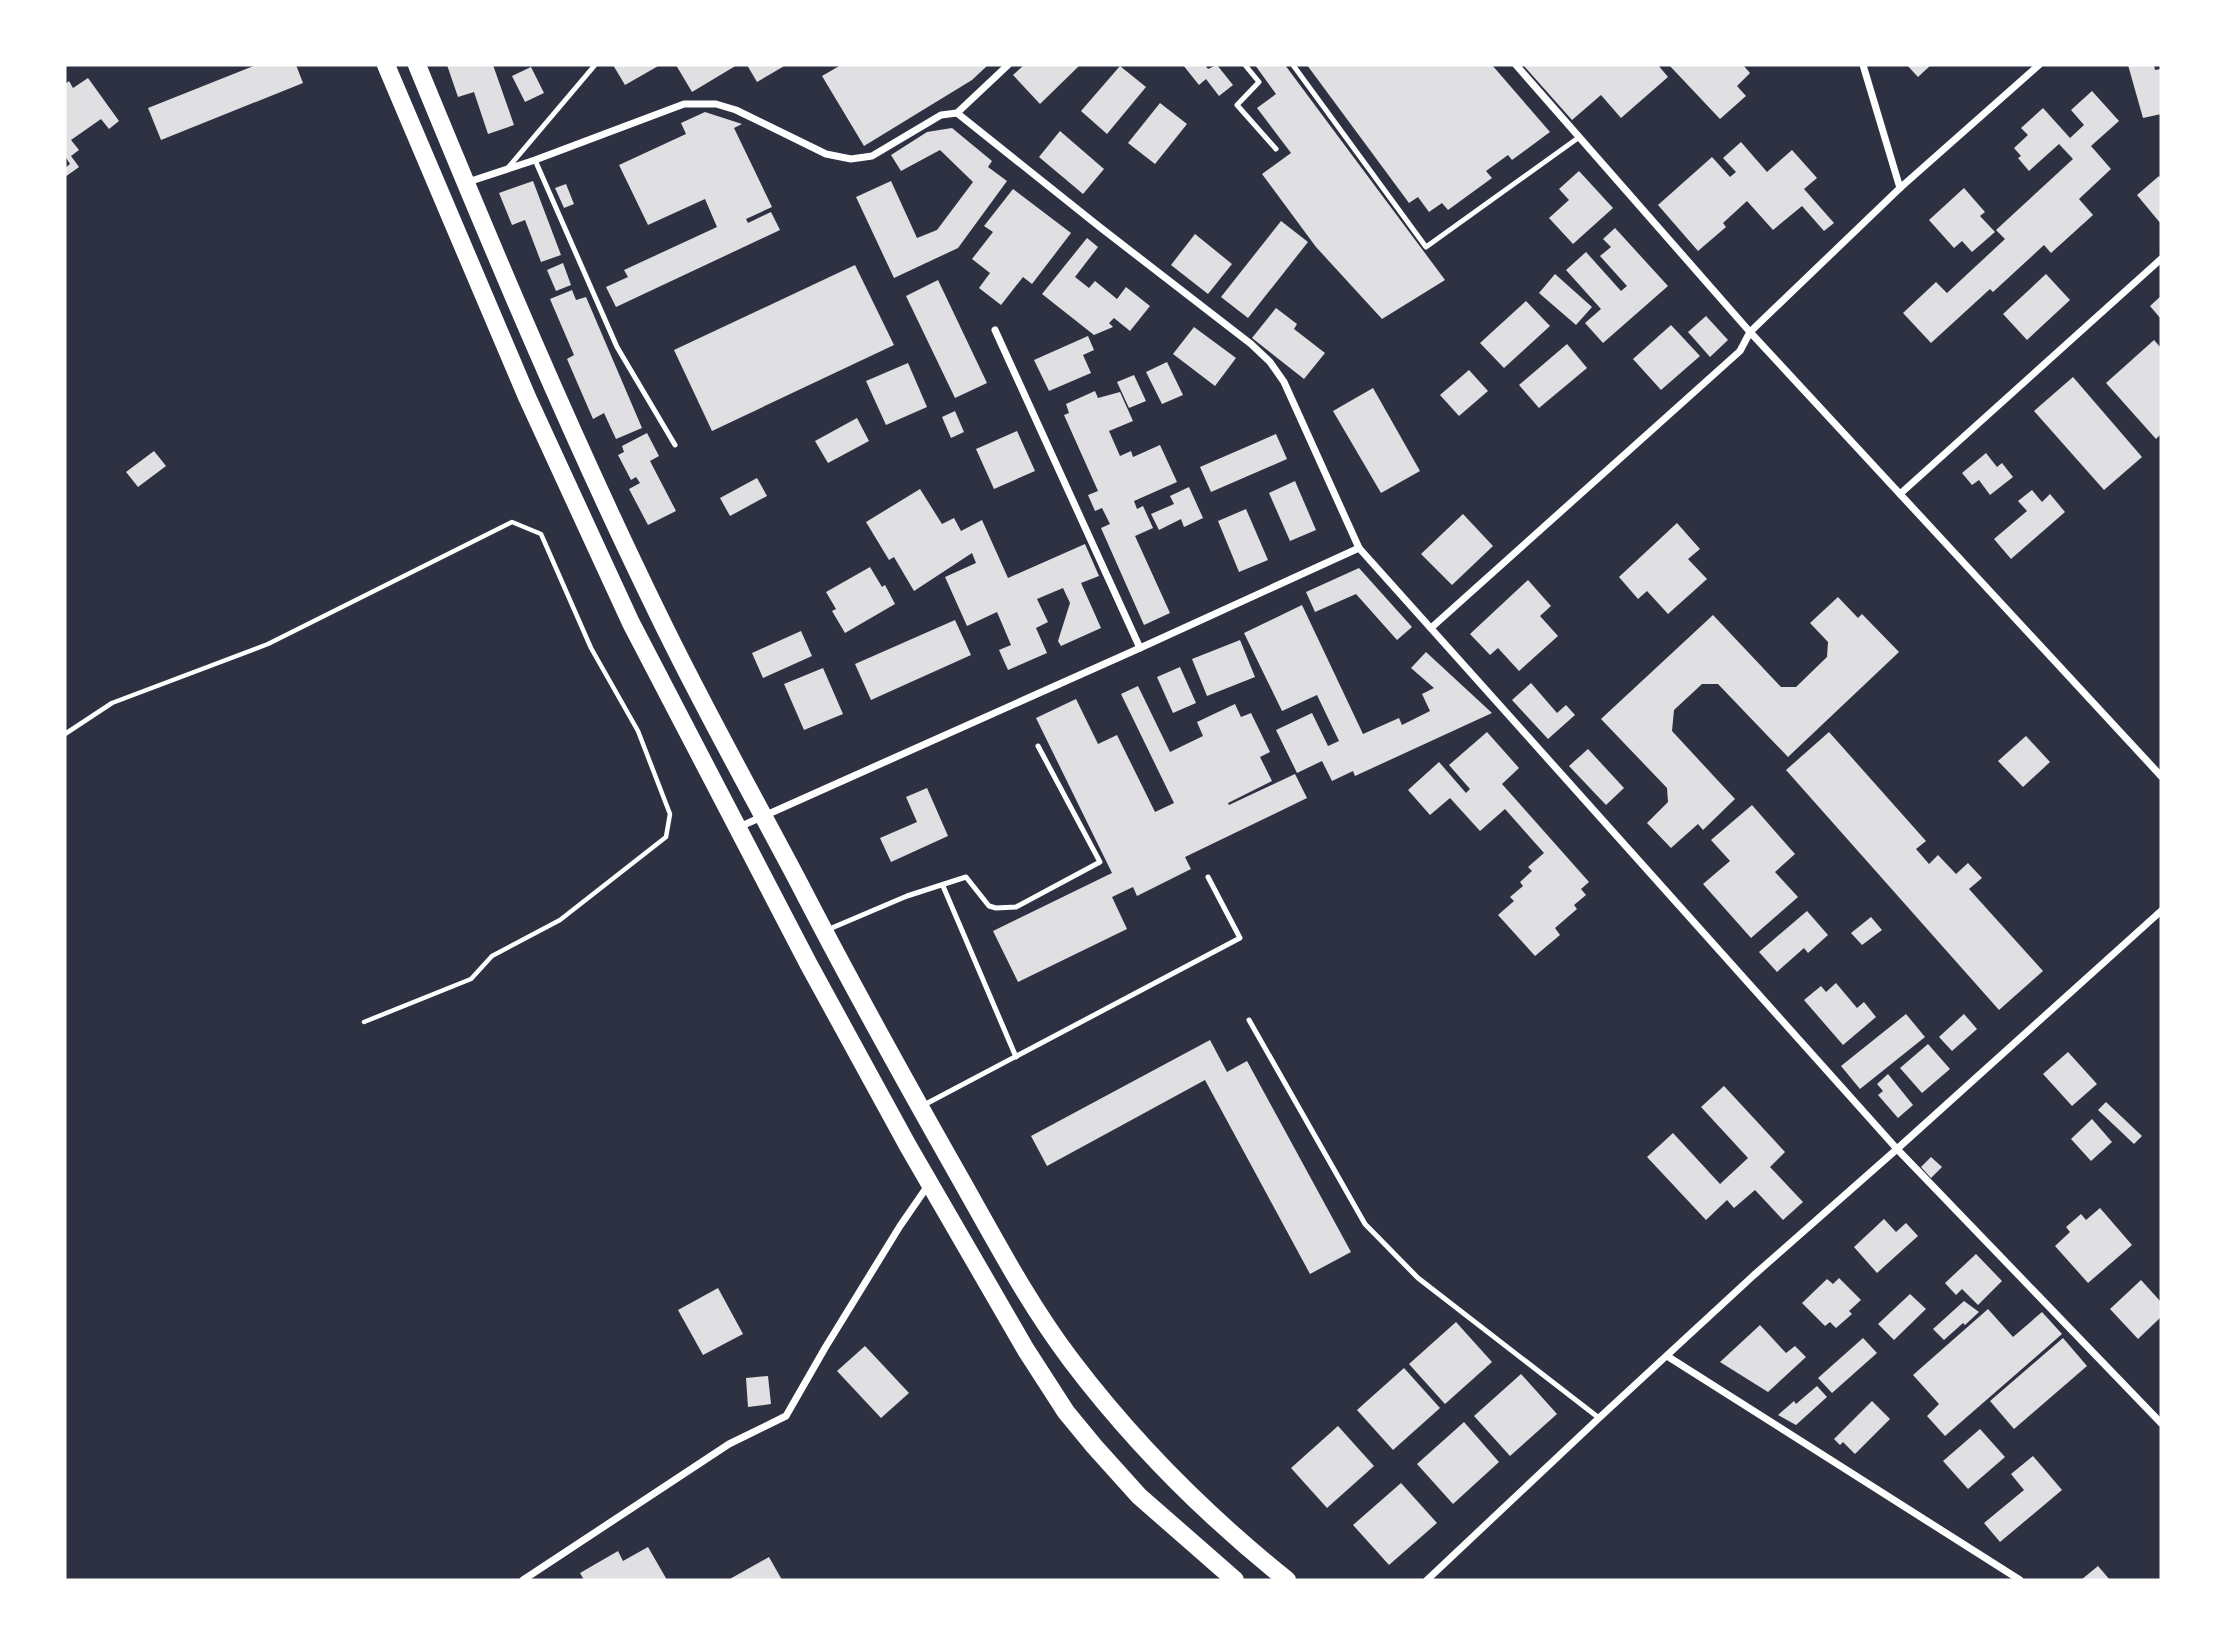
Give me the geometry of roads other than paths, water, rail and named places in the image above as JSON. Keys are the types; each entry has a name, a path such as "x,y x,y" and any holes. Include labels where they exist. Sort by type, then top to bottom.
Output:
{"main road":[{"path":"386,65 521,384 637,635 809,965 930,1183 1026,1350 1066,1412 1149,1506 1235,1580"},
{"path":"416,65 553,386 659,617 919,1108 1009,1267 1069,1358 1148,1452 1214,1518 1287,1580"}],"street":[{"path":"465,183 535,160 684,104 716,104 736,110 826,153 851,159 872,156 941,115 957,113 1008,65"},
{"path":"1516,65 1750,332 2161,776"},
{"path":"1863,65 1900,188"},
{"path":"1431,628 1740,351 1750,332 1900,188 2039,65"},
{"path":"957,113 1251,344 1270,362 1284,382 1359,548 1897,1149 2161,1423"},
{"path":"1900,494 2161,259"},
{"path":"995,330 1140,648"},
{"path":"737,828 1359,548"},
{"path":"1427,1580 1754,1275 2161,911"},
{"path":"523,1580 729,1444 786,1416 905,1218 930,1183"},
{"path":"1667,1356 2020,1580"}],"lane":[{"path":"507,169 595,65"},
{"path":"1245,65 1259,82 1237,105 1276,149"},
{"path":"1293,65 1426,247 1578,138"},
{"path":"535,160 617,347 675,446"},
{"path":"824,931 907,896 966,877 989,906 1016,907 1100,862 1038,746"},
{"path":"919,1108 1240,938 1208,877"},
{"path":"943,886 1016,1057"},
{"path":"1249,1020 1366,1224 1418,1278 1599,1418"}]}
